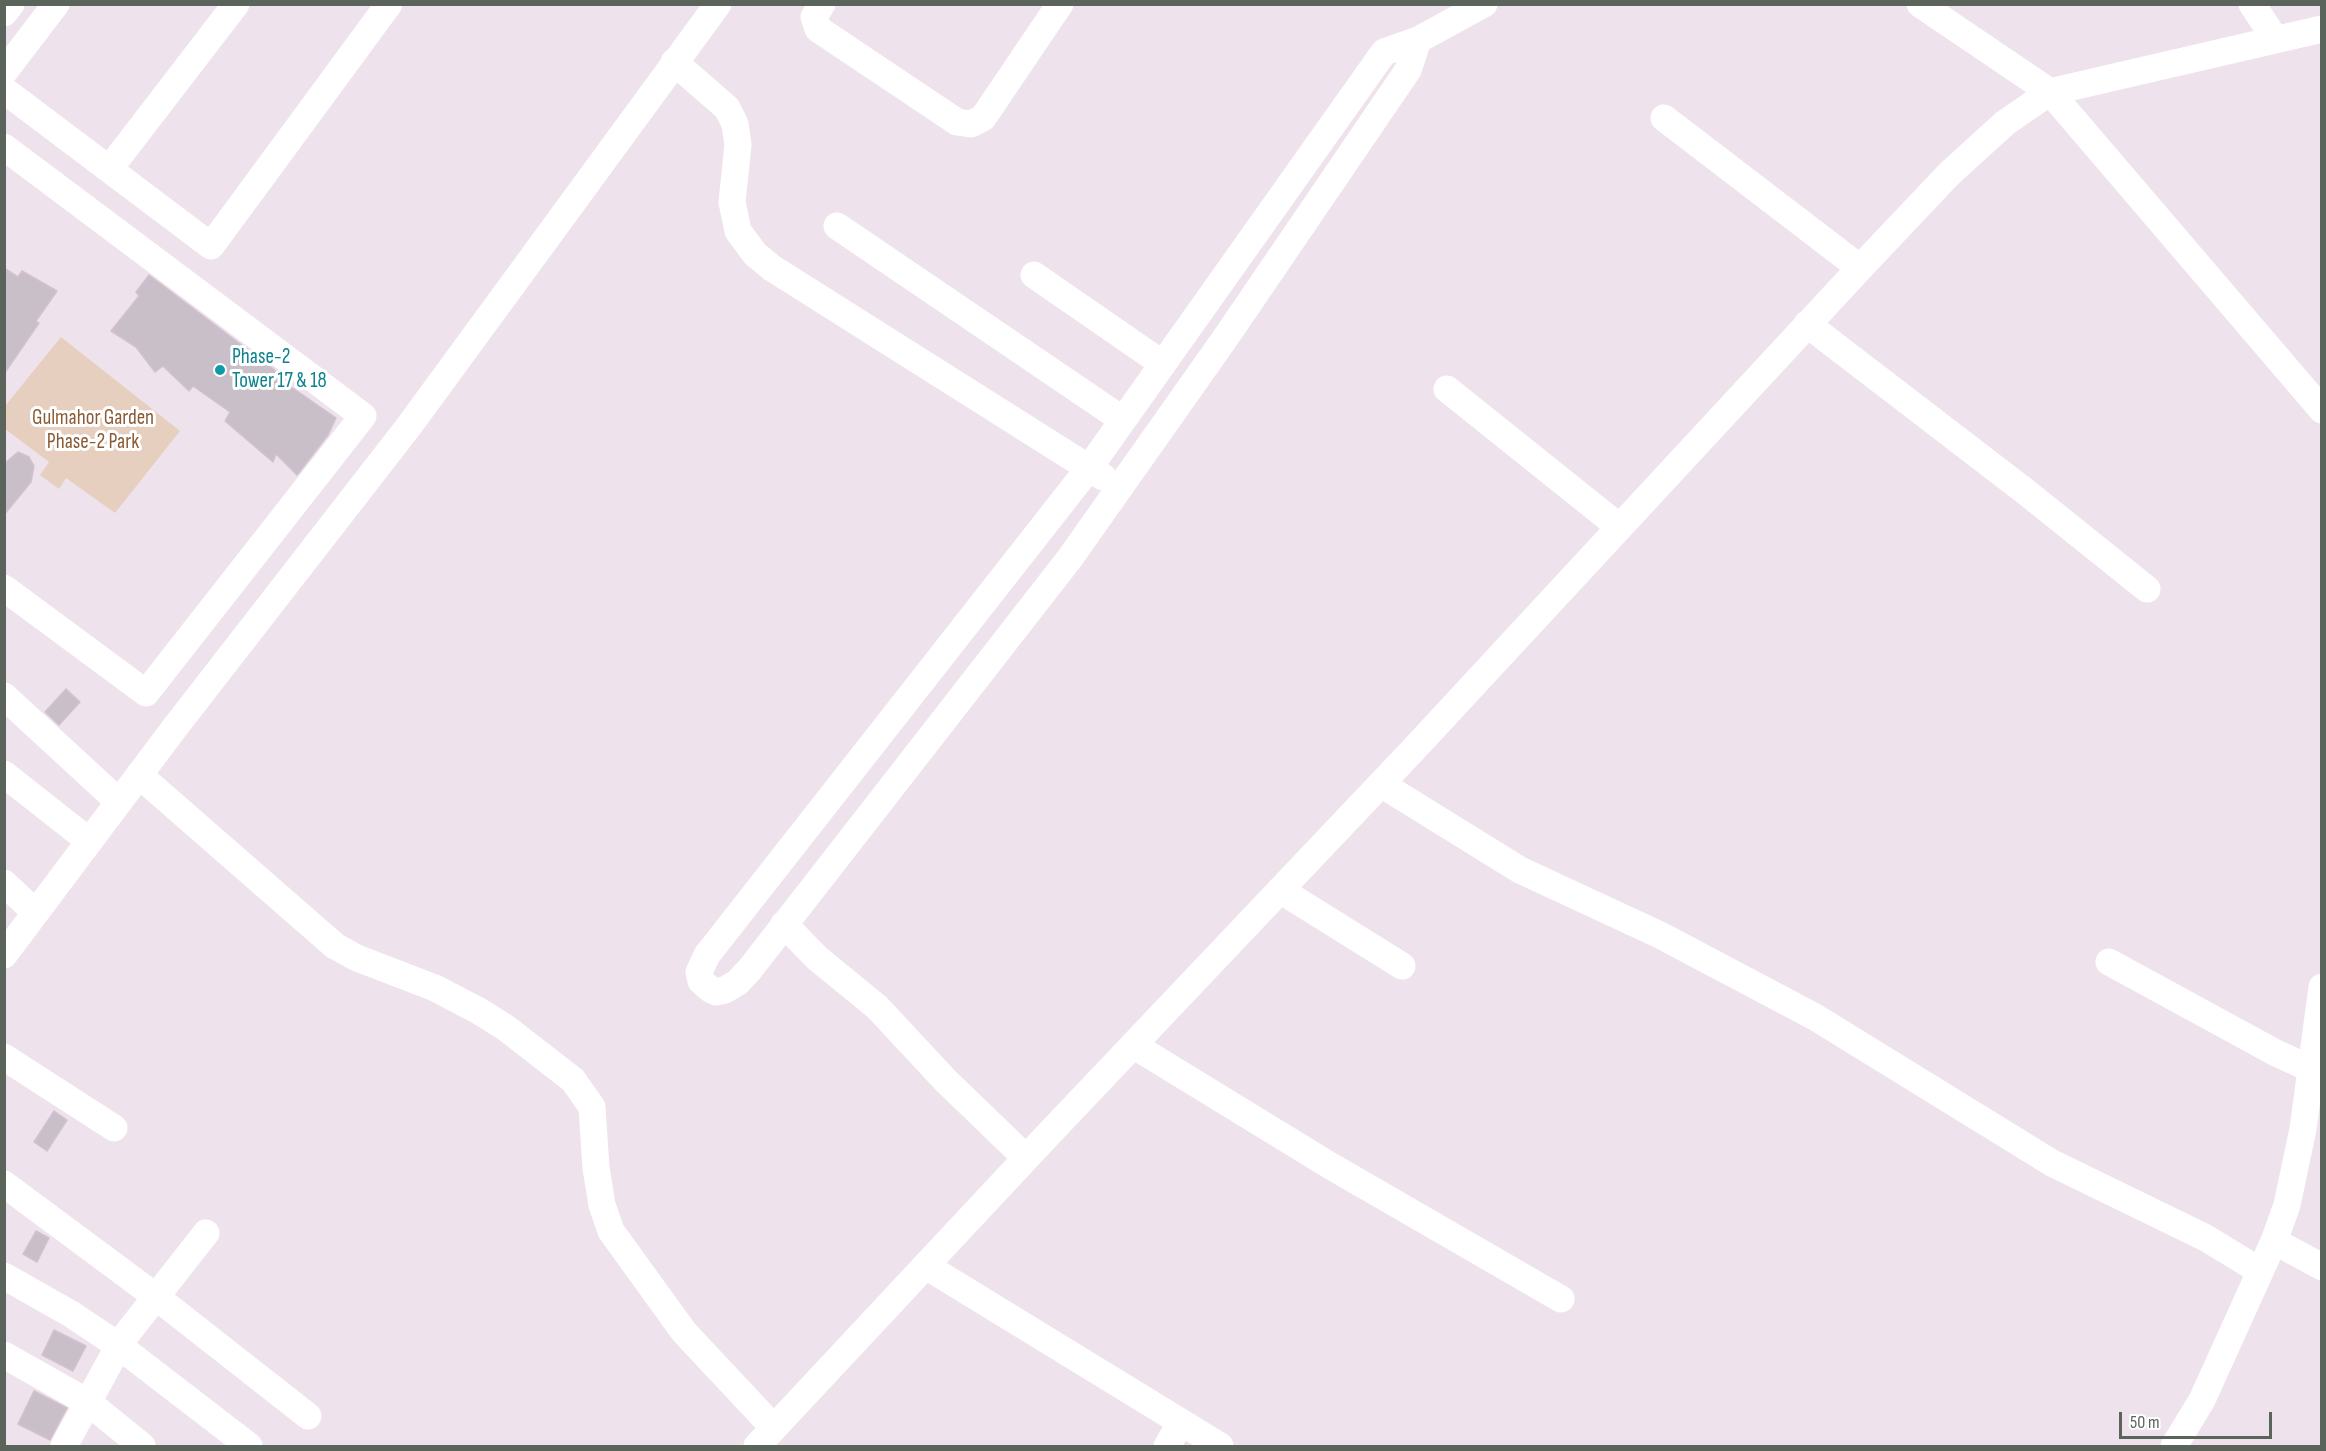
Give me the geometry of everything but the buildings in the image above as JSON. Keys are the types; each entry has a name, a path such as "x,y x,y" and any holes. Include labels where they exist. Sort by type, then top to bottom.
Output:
{"street":[{"path":"4,13 11,4"},
{"path":"4,72 56,4"},
{"path":"110,168 236,4"},
{"path":"4,90 211,246 389,4"},
{"path":"4,955 119,801 409,426 718,4"},
{"path":"822,4 814,17 818,29 957,122 971,124 983,118 1060,4"},
{"path":"1920,4 2050,92 2322,410"},
{"path":"2252,4 2275,39"},
{"path":"1418,40 1408,70 1227,337 1070,558 738,982 716,992 701,981 699,972 707,955 1089,468 1384,52 1418,40 1473,7"},
{"path":"139,775 335,946 357,958 435,988 479,1011 506,1028 573,1080 592,1107 596,1168 602,1205 611,1231 684,1332 766,1437 1026,1158 1381,784 1807,324 1949,174 2005,123 2050,92 2322,29"},
{"path":"674,62 727,108 735,124 738,145 732,202 738,231 755,254 772,268 1120,488"},
{"path":"1664,118 1860,268"},
{"path":"4,147 363,417 146,693 4,588"},
{"path":"837,226 1123,420"},
{"path":"1034,275 1163,364"},
{"path":"1807,324 2026,492 2147,589"},
{"path":"1447,389 1618,526"},
{"path":"924,677 955,704"},
{"path":"4,696 119,801"},
{"path":"4,774 89,841"},
{"path":"1381,784 1520,870 1660,936 1815,1017 2052,1163 2206,1238 2260,1271"},
{"path":"4,883 35,912"},
{"path":"1281,890 1402,966"},
{"path":"784,924 817,958 877,1007 946,1082 1026,1158"},
{"path":"2109,962 2317,1072"},
{"path":"2174,1446 2202,1400 2274,1241 2289,1194 2317,1072 2322,987"},
{"path":"1133,1045 1329,1165 1562,1299"},
{"path":"4,1057 114,1128"},
{"path":"4,1184 155,1296 308,1416"},
{"path":"64,1446 118,1346 206,1233"},
{"path":"2274,1241 2322,1267"},
{"path":"926,1266 1173,1435 1220,1446"},
{"path":"4,1276 71,1314 118,1346 249,1446"},
{"path":"4,1355 89,1403 142,1446"}],"green space":[{"name":"Gulmahor Garden Phase-2 Park","path":"61,337 180,431 115,513 66,478 59,489 40,475 49,462 5,429 5,406"}],"place":[{"name":"Phase-2 Tower 17 & 18","path":"220,370"}]}
